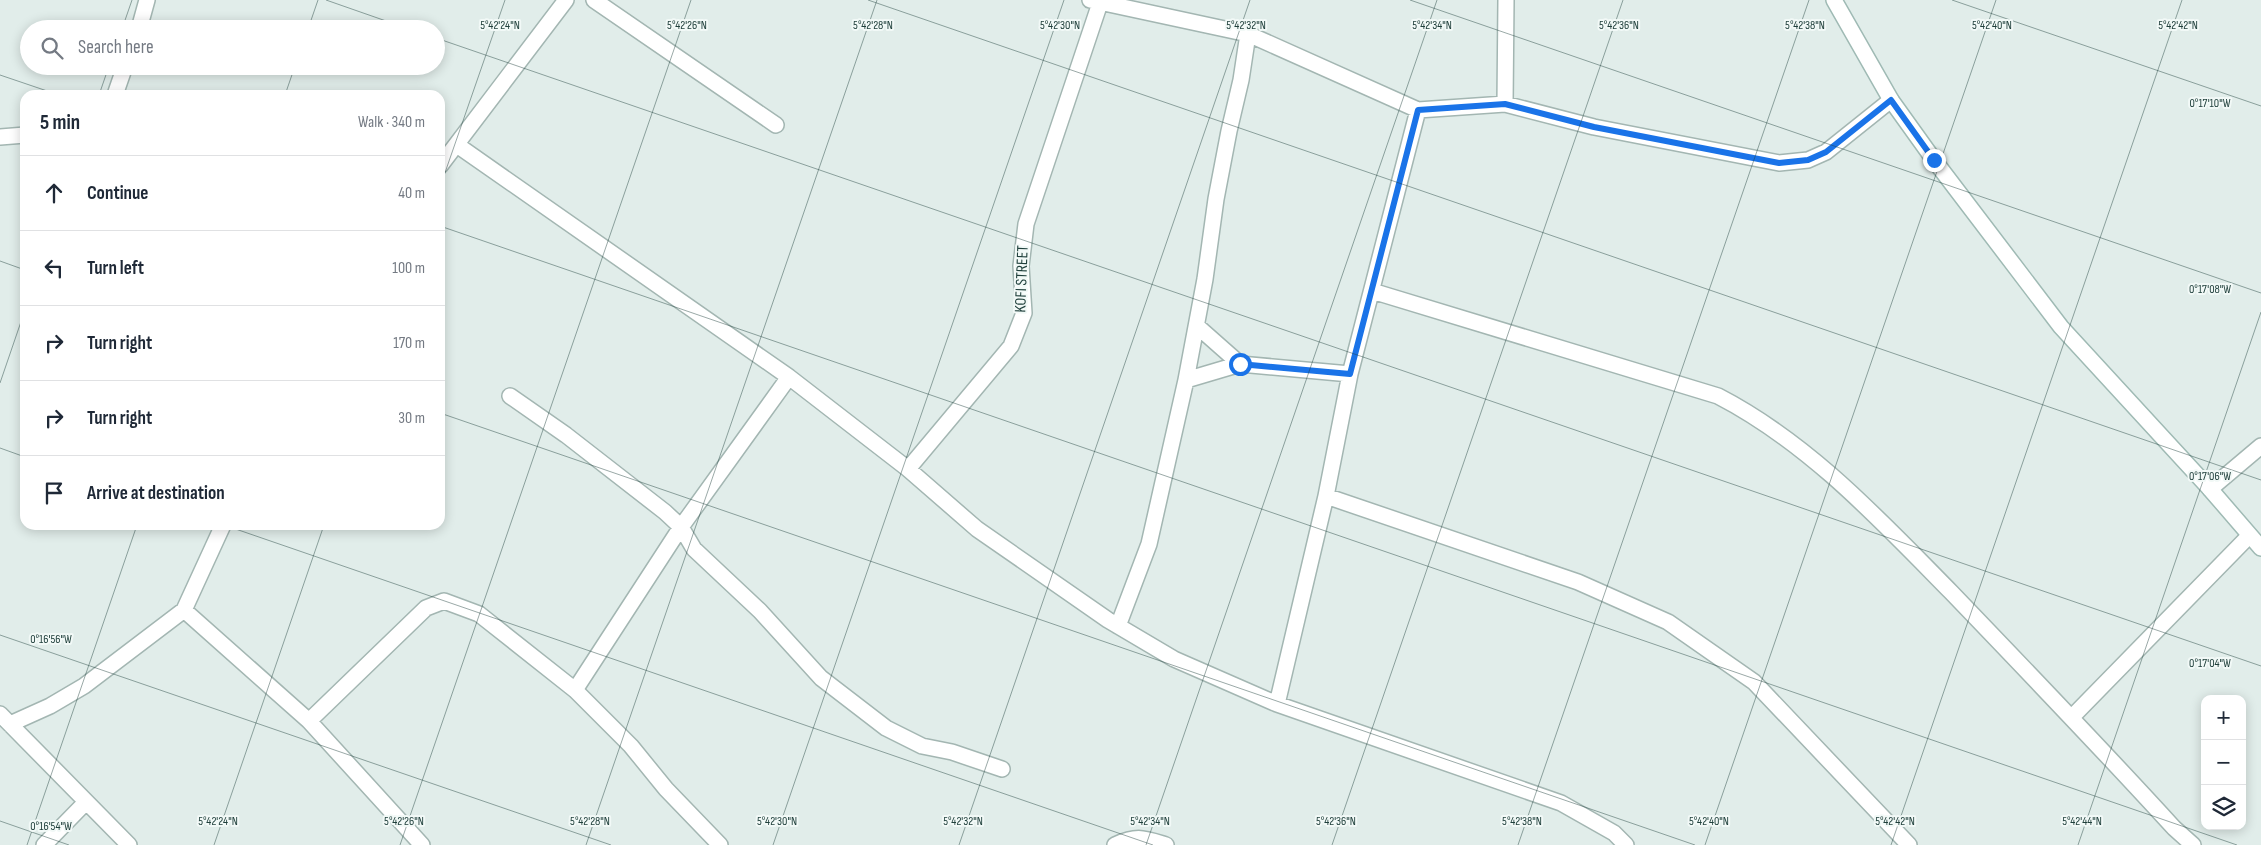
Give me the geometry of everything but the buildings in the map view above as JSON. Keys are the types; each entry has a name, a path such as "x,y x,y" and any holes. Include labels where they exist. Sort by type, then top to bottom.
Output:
{"street":[{"path":"141,20 147,0"},
{"path":"445,160 566,0"},
{"path":"594,0 776,125"},
{"path":"1505,104 1506,0"},
{"path":"1834,0 1891,100 1934,160 2061,327 2210,489 2261,548"},
{"path":"1095,2 1248,34 1418,110 1505,104 1594,127 1779,163 1808,160 1826,152 1891,100"},
{"name":"KOFI STREET","path":"908,468 1011,346 1024,313 1021,266 1026,224 1095,2"},
{"path":"1118,626 1148,544 1186,380 1197,326 1216,199 1241,80 1248,34"},
{"path":"117,90 122,75"},
{"path":"1277,704 1326,496 1350,374 1418,110"},
{"path":"0,137 20,135"},
{"path":"457,145 788,377 908,468 977,528 1118,626 1174,659 1277,704 1561,803 1614,833 1626,845"},
{"path":"1372,291 1718,396 1747,411 1801,450 1864,504 2072,717 2192,845"},
{"path":"1197,326 1240,364"},
{"path":"1186,380 1240,364 1350,374"},
{"path":"575,690 681,527 788,377"},
{"path":"510,396 566,435 681,527 694,549 760,611 821,678 886,728 922,746 952,752 1002,769"},
{"path":"2210,489 2261,446"},
{"path":"1326,496 1578,582 1668,622 1754,682 1909,845"},
{"path":"129,845 5,719 50,706 84,686 184,610 221,530"},
{"path":"2072,717 2249,536"},
{"path":"309,721 426,608 444,601 479,614 575,690 631,746 666,789 720,845"},
{"path":"184,610 309,721 422,845"},
{"path":"44,845 86,802"},
{"path":"1115,845 1131,838 1144,839 1166,845"}],"route":[{"path":"1240,364 1350,374 1418,110 1505,104 1594,127 1779,163 1808,160 1826,152 1891,100 1934,160"}]}
